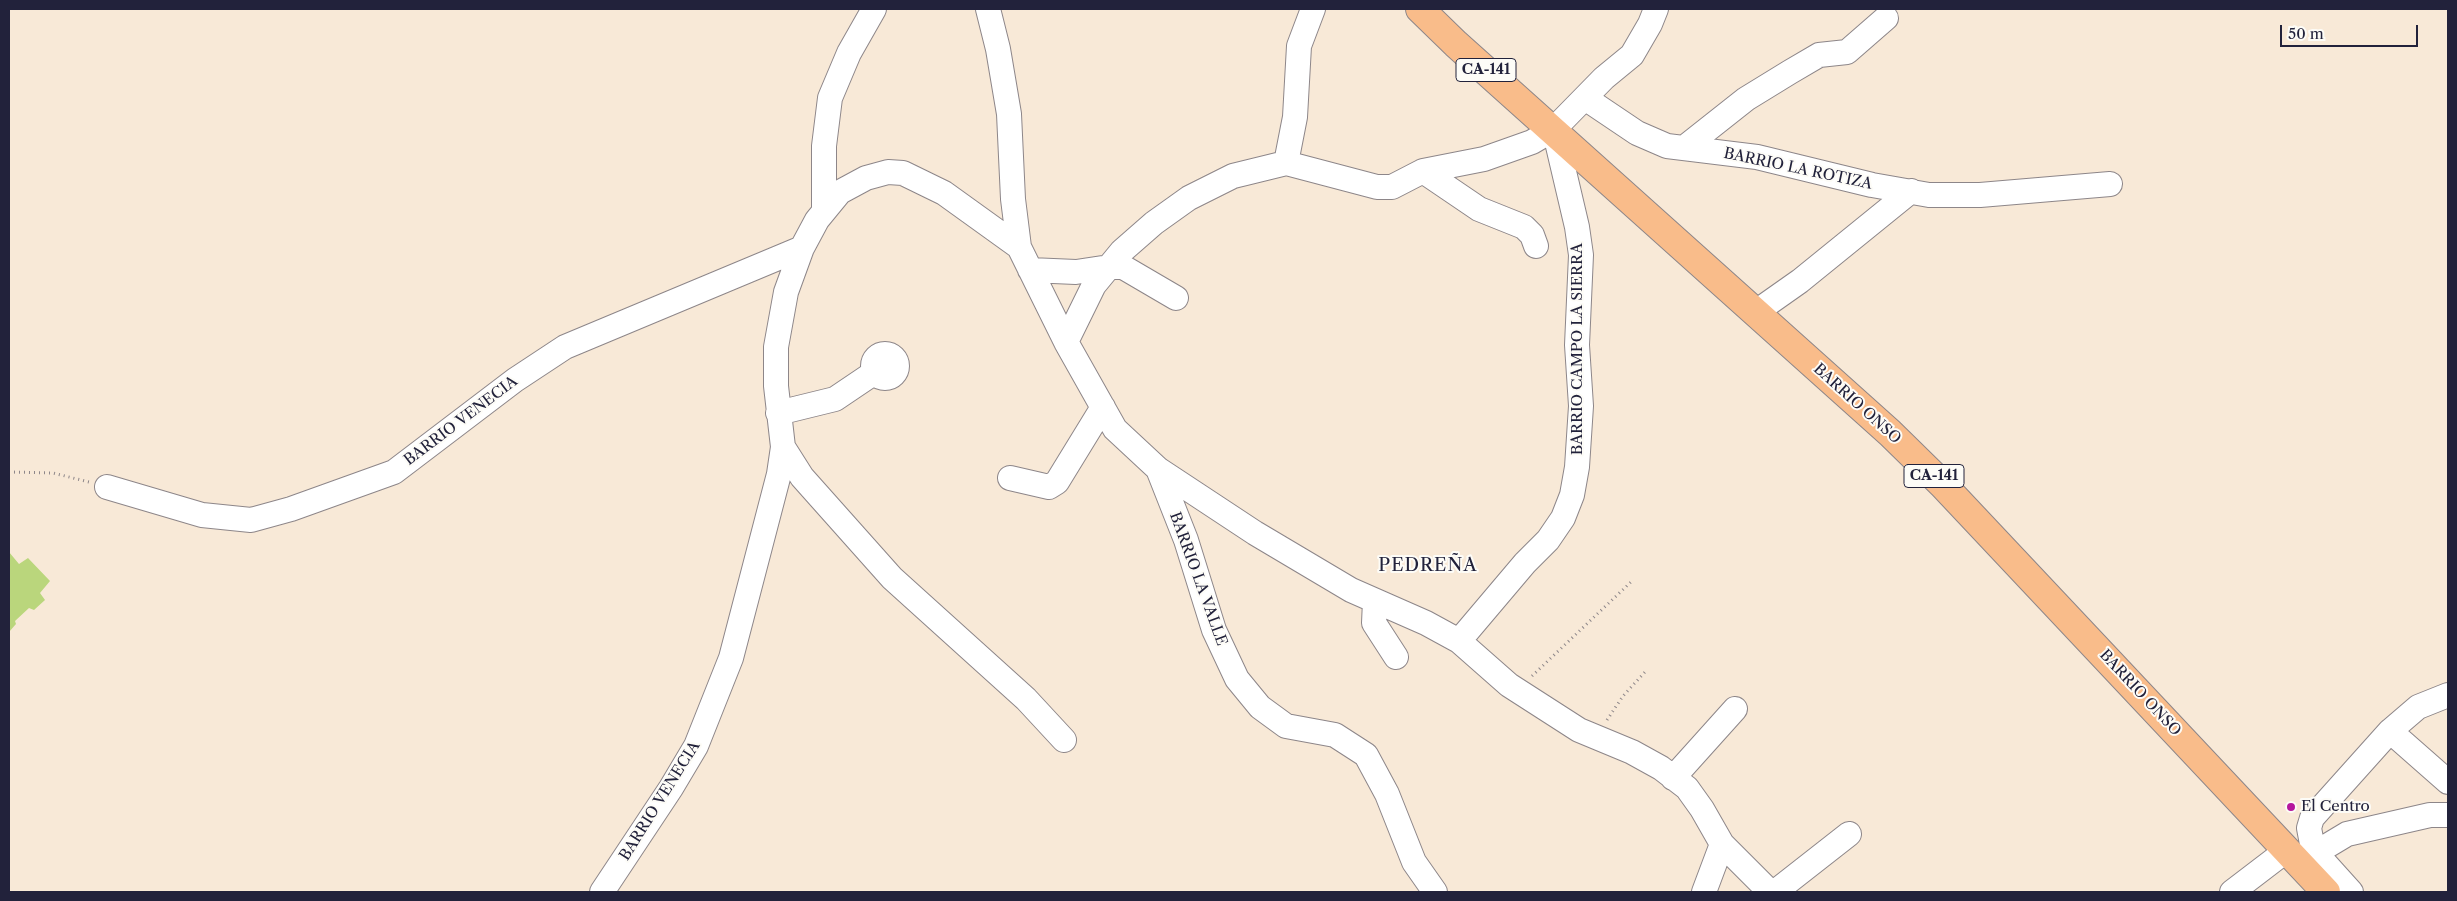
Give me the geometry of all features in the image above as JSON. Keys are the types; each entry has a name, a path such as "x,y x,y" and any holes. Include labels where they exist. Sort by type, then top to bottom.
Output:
{"main road":[{"name":"BARRIO ONSO","path":"1420,9 1456,44 1554,129 1890,433 1942,484 2287,850"},
{"name":"CA-141","path":"2287,850 2326,892"}],"street":[{"path":"824,210 824,146 830,98 848,53 874,9"},
{"path":"988,9 998,49 1010,114 1013,199 1019,247 1066,342 1115,429 1158,469 1255,534 1350,590 1426,623 1459,641 1474,656 1517,690 1579,730 1632,752 1673,778 1687,788 1702,809 1722,844 1770,892"},
{"path":"1286,163 1295,117 1298,46 1313,9"},
{"path":"1066,342 1094,284 1109,266 1122,251 1154,223 1189,198 1233,176 1286,163 1377,187 1392,187 1423,171 1484,159 1532,142 1554,129 1632,55 1650,24 1656,9"},
{"path":"1684,148 1746,100 1790,72 1819,55 1847,52 1886,18"},
{"name":"BARRIO LA ROTIZA","path":"1585,98 1637,133 1666,146 1757,157 1872,185 1929,195 1980,195 2110,184"},
{"name":"BARRIO CAMPO LA SIERRA","path":"1459,641 1525,563 1548,540 1563,518 1572,495 1577,467 1581,406 1577,344 1581,255 1577,227 1554,129"},
{"path":"1423,171 1479,209 1524,227 1532,235 1536,246"},
{"name":"BARRIO VENECIA","path":"602,892 671,788 696,746 718,696 746,608 768,510 779,474 783,447 778,413 776,347 786,292 802,248 824,210 840,192 866,178 888,172 903,173 944,193 1019,247"},
{"path":"1756,312 1800,281 1911,192"},
{"name":"BARRIO VENECIA","path":"107,487 202,515 251,520 291,509 394,472 515,380 565,347 802,248"},
{"path":"1030,270 1076,272 1109,266 1123,267 1176,298"},
{"path":"778,413 835,399 875,372"},
{"path":"1010,478 1049,487 1057,482 1103,408"},
{"name":"BARRIO VENECIA","path":"783,447 802,477 892,578 1026,699 1064,740"},
{"name":"BARRIO LA VALLE","path":"1158,469 1186,540 1214,630 1237,679 1260,707 1286,726 1336,735 1366,754 1387,794 1414,862 1435,892"},
{"path":"1375,601 1374,623 1396,657"},
{"path":"2350,892 2312,844 2309,828 2312,818 2390,731 2418,707 2448,695"},
{"path":"1673,778 1735,709"},
{"path":"2390,731 2448,782"},
{"path":"2317,852 2346,834 2430,816 2448,815"},
{"path":"1776,892 1849,834"},
{"path":"1704,892 1722,844"},
{"path":"2232,892 2287,850"}],"path":[{"path":"9,472 53,473 107,487"},
{"path":"1517,690 1632,580"},
{"path":"1595,737 1623,696 1645,672"}],"green space":[{"path":"9,552 19,564 28,558 50,581 40,593 45,600 34,610 29,608 15,621 16,624 9,632"}],"place":[{"name":"El Centro","path":"2291,807"}],"district":[{"name":"PEDREÑA","path":"1428,566"}]}
